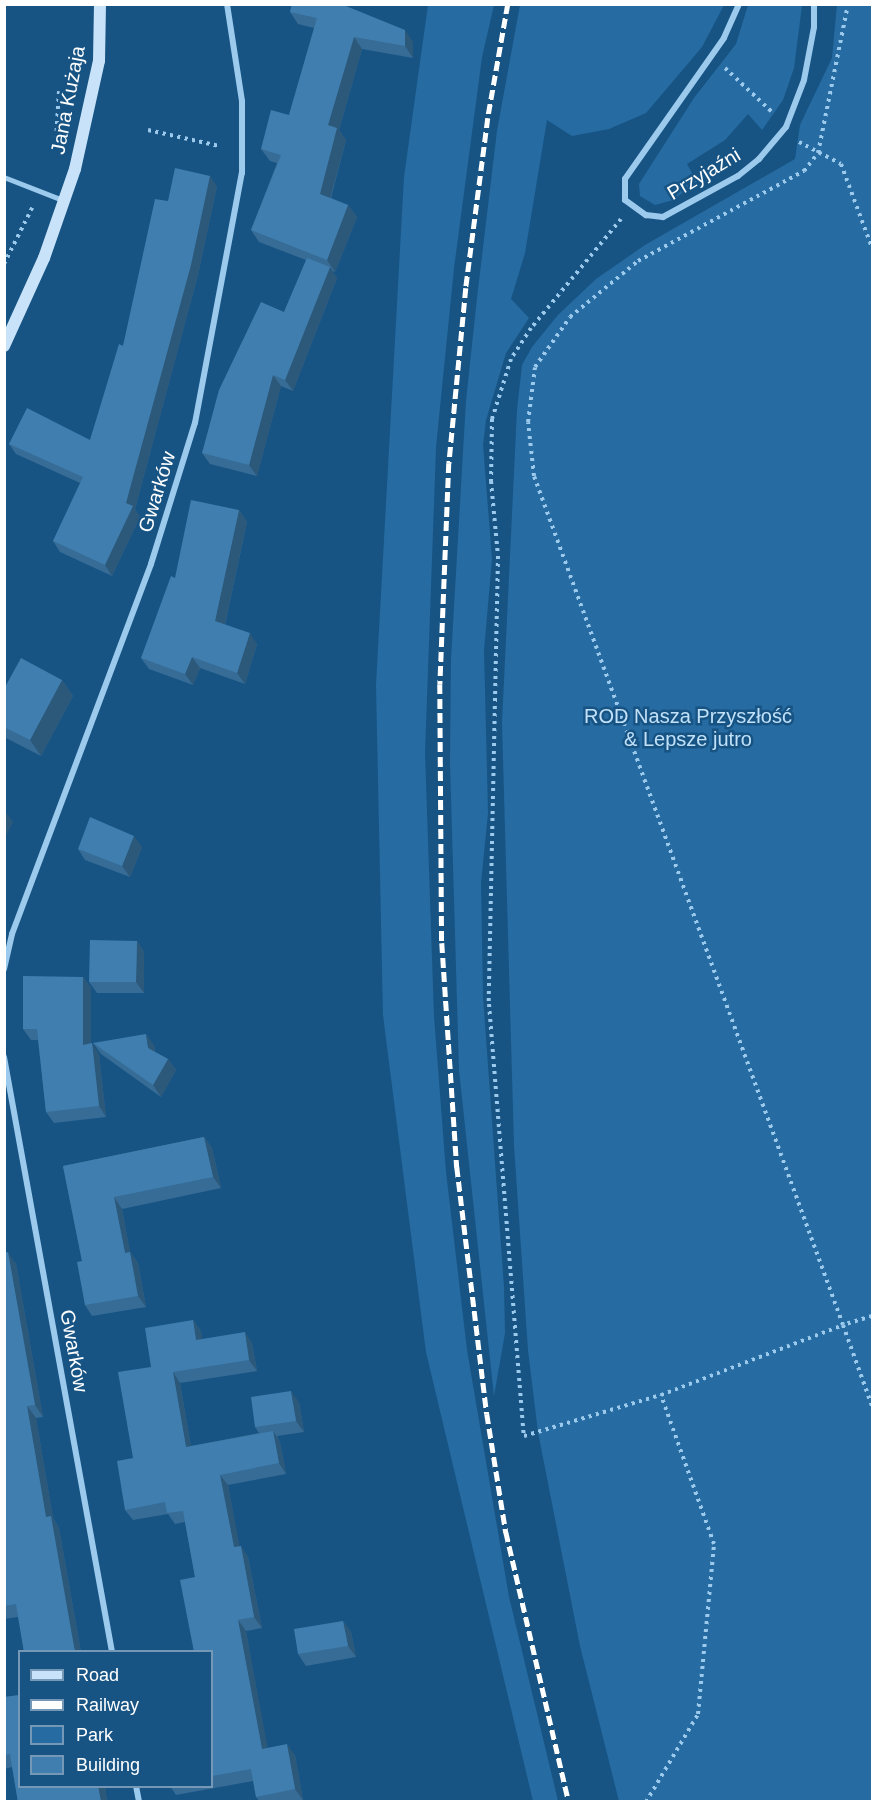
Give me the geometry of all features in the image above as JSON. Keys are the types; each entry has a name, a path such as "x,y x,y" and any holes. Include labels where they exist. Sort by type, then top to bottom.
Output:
{"street":[{"name":"Jana Kużaja","path":"4,346 65,201 88,121 99,61 100,4"},
{"name":"Gwarków","path":"4,969 12,934 151,564 195,423 242,173 242,101 227,4"},
{"path":"631,207 625,190 630,169 724,38 739,4"},
{"name":"Przyjaźni","path":"631,207 646,215 663,217 738,176 759,159 786,127 804,80 814,27 813,4"},
{"name":"Gwarków","path":"4,1057 112,1650"}],"lane":[{"path":"4,177 65,201"}],"path":[{"path":"848,4 818,153 804,171 638,261 570,317 535,367 528,422 534,476 873,1406"},
{"path":"723,66 769,109"},
{"path":"786,127 797,141 841,164 873,248"},
{"path":"148,130 219,146"},
{"path":"631,207 531,328 511,360 492,419 491,481 498,556 489,1004 524,1436 661,1395 843,1325 873,1316"},
{"path":"646,1802 698,1714 714,1544 661,1395"}],"green space":[{"path":"428,5 494,5 482,57 454,268 436,447 425,753 434,1017 446,1172 467,1350 509,1597 558,1801 533,1801 426,1352 383,1015 376,685 404,177"},
{"path":"520,5 724,5 702,47 646,113 609,129 572,136 547,120 525,253 511,299 529,318 506,353 486,420 483,445 492,559 484,650 488,813 481,883 483,997 504,1287 505,1333 494,1396 459,1070 450,762 451,659 466,401 497,131"},
{"path":"748,5 802,5 794,68 783,100 762,130 748,114 725,140 687,164 697,182 673,200 655,205 640,196 639,184 694,98 736,44"},
{"name":"ROD Nasza Przyszłość & Lepsze jutro","path":"837,5 872,5 872,1801 619,1801 580,1646 538,1432 528,1350 514,1145 502,723 517,410 522,365 532,347 558,315 596,279 645,245 795,159 800,125 832,58"}],"building":[{"path":"292,4 341,4 405,30 405,46 354,37 328,125 337,128 320,194 348,205 327,260 251,230 281,155 261,149 271,110 289,115 317,18 290,12"},
{"path":"175,168 210,176 191,265 126,503 133,506 105,565 53,541 83,477 9,444 27,408 90,440 119,344 123,346 155,199 168,201"},
{"path":"307,258 330,267 285,380 273,375 249,465 202,453 219,390 261,302 284,312"},
{"path":"191,500 239,510 215,621 250,633 237,673 192,657 185,674 141,658 171,576 175,578"},
{"path":"21,658 62,680 30,740 4,727 4,689"},
{"path":"90,817 134,836 122,866 78,849"},
{"path":"90,940 137,941 136,982 89,982"},
{"path":"23,976 83,977 83,1045 92,1043 99,1106 46,1112 37,1029 23,1029"},
{"path":"146,1034 148,1048 168,1059 153,1085 93,1043"},
{"path":"204,1137 213,1177 114,1197 125,1253 130,1252 138,1296 85,1305 77,1262 82,1261 63,1166"},
{"path":"8,1252 35,1405 27,1406 46,1517 51,1516 75,1650 24,1650 16,1604 4,1606 4,1253"},
{"path":"193,1320 196,1340 245,1332 249,1360 173,1372 186,1447 273,1431 279,1463 220,1475 234,1547 241,1546 254,1617 238,1620 262,1749 287,1744 295,1789 256,1797 251,1769 213,1776 213,1650 194,1650 180,1580 195,1577 183,1511 167,1513 165,1502 125,1510 117,1461 133,1458 118,1372 151,1367 145,1328"},
{"path":"291,1391 296,1421 255,1427 251,1397"},
{"path":"343,1621 348,1646 298,1654 294,1629"},
{"path":"18,1695 18,1788 98,1788 101,1802 18,1802 10,1754 4,1755 4,1697"}],"railway":[{"path":"508,4 488,118 466,288 449,463 440,684 442,943 457,1167 487,1414 506,1532 569,1802"}]}
